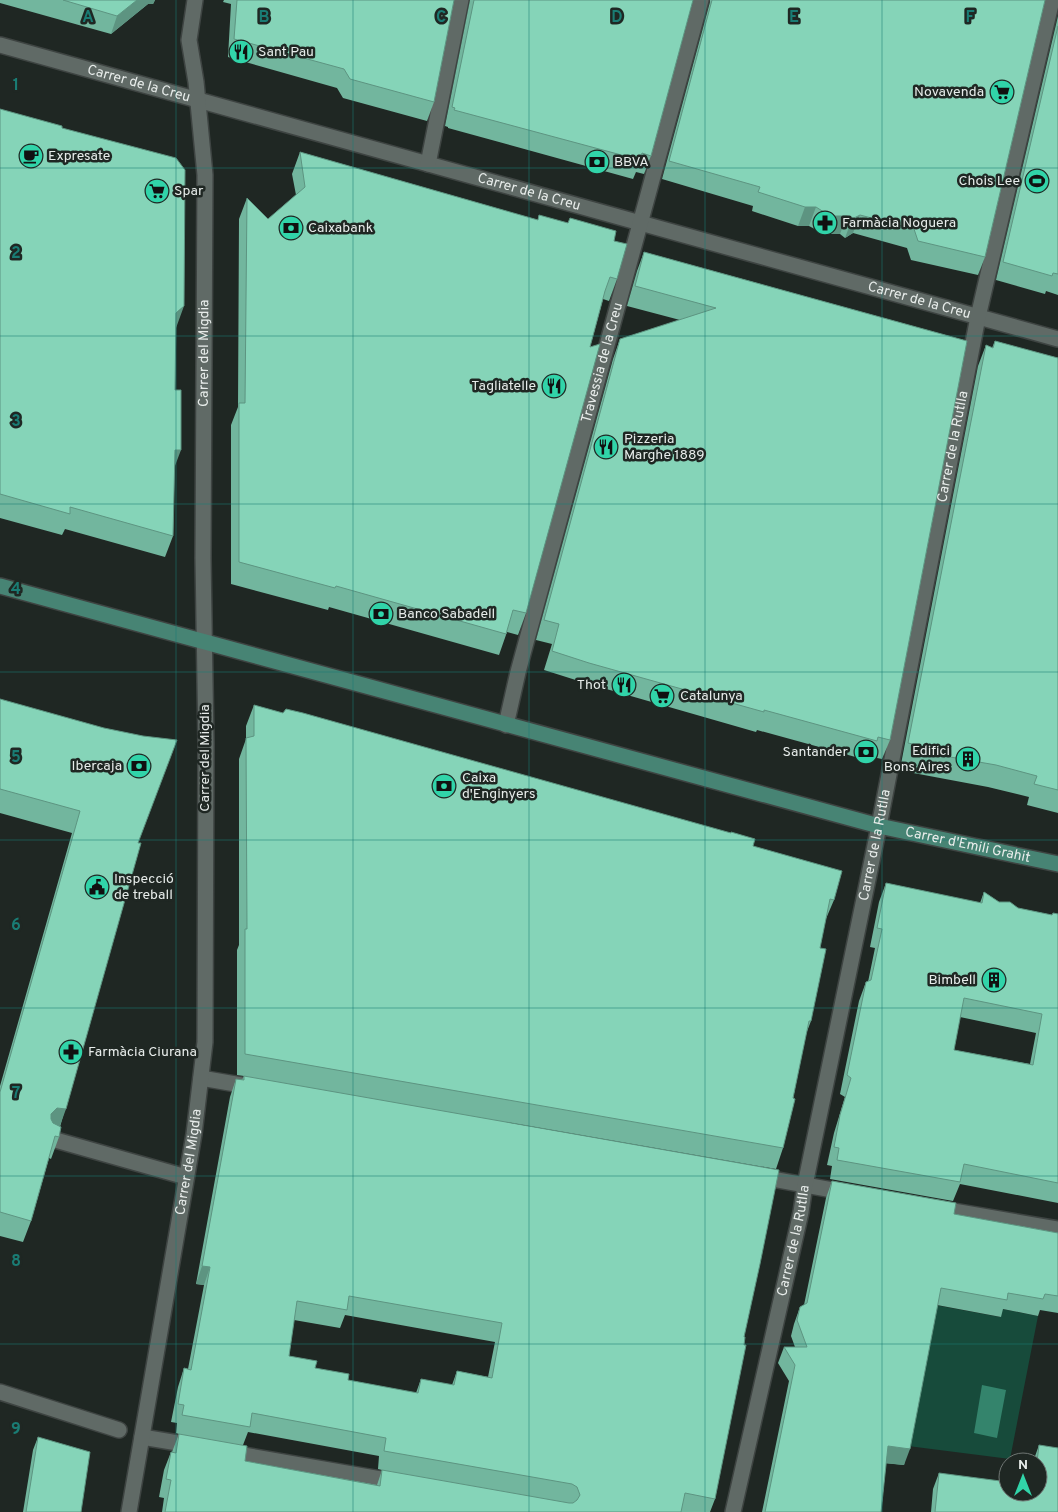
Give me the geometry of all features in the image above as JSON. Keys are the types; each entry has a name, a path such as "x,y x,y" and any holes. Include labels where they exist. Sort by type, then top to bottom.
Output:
{"main road":[{"name":"Carrer d'Emili Grahit","path":"0,586 879,826 1058,864"}],"street":[{"name":"Carrer del Migdia","path":"129,1512 195,1126 205,1042 206,744 203,642 205,174 198,100 189,40 195,0"},
{"path":"428,164 460,0"},
{"name":"Travessia de la Creu","path":"506,725 518,672 701,0"},
{"name":"Carrer de la Rutlla","path":"733,1512 797,1231 879,826 978,317 1052,0"},
{"name":"Carrer de la Creu","path":"0,45 1058,339"},
{"path":"201,1078 266,1089"},
{"path":"52,1139 186,1177"},
{"path":"744,1174 866,1196"},
{"path":"924,1206 1058,1229"},
{"path":"0,1392 119,1430"},
{"path":"142,1437 410,1484"}],"shaded area":[{"path":"935,1305 1000,1317 1002,1309 1038,1316 1011,1452 998,1452 998,1457 908,1446"},
{"path":"982,1385 1006,1390 997,1438 974,1433"}],"building":[{"path":"63,0 137,0 117,16"},
{"path":"237,0 454,0 434,102 350,79 344,69 234,39"},
{"path":"474,0 693,0 651,156 642,153 640,160 454,110 455,108 452,107"},
{"path":"712,0 1045,0 985,257 918,241 914,229 860,215 852,219 847,216 830,216 816,207 805,207 758,192 760,187 669,161"},
{"path":"1058,26 1058,274 1053,273 1052,276 1003,262"},
{"path":"0,109 62,126 62,128 176,158 185,170 184,306 176,313 175,390 181,390 181,450 175,450 173,536 70,507 70,514 0,494"},
{"path":"300,152 538,220 539,215 568,223 570,218 616,231 614,241 627,244 617,279 610,277 605,291 590,347 600,344 526,613 513,610 506,634 336,586 335,588 239,562 239,403 245,403 247,198 268,219 305,187"},
{"path":"644,252 967,341 890,740 878,737 877,741 764,710 764,712 552,651 559,624 544,620 620,339 716,308 635,286"},
{"path":"995,341 1058,358 1058,790 1034,784 1037,776 996,765 916,751 917,745 908,743 986,345 993,348"},
{"path":"0,699 104,728 143,736 177,740 138,843 141,843 66,1109 57,1108 51,1114 53,1123 61,1127 59,1137 55,1136 31,1221 0,1212 0,1092 80,811 0,789"},
{"path":"254,705 283,713 286,709 303,713 731,832 755,839 753,846 842,871 834,900 830,899 820,948 826,949 783,1148 245,1054 245,929 247,929 246,738 254,736"},
{"path":"886,883 982,903 984,892 999,902 1010,902 1018,908 1052,915 1053,913 1058,914 1058,1183 964,1164 960,1182 837,1160 839,1148 834,1147 840,1115 851,1078 847,1075 866,982 871,980 882,929 877,928","holes":["964,998 1042,1014 1033,1065 954,1050"]},
{"path":"244,1076 779,1170 744,1337 744,1345 746,1345 715,1499 685,1493 681,1512 165,1512 171,1480 166,1479 171,1452 176,1453 179,1434 247,1446 245,1461 380,1486 382,1470 569,1503 573,1503 580,1495 577,1487 572,1484 384,1451 386,1438 252,1413 250,1427 182,1415 184,1405 178,1404 184,1368 191,1370 210,1267 202,1266 236,1079 244,1080","holes":["349,1296 502,1323 492,1378 457,1371 454,1385 421,1379 418,1393 348,1380 349,1374 315,1368 317,1361 289,1356 297,1301 347,1310"]},
{"path":"832,1181 956,1203 954,1214 1058,1233 1058,1296 1045,1294 1043,1299 1008,1293 1007,1300 941,1288 910,1449 888,1446 881,1512 765,1512 795,1365 784,1347 807,1347 797,1320 800,1307 807,1303"},
{"path":"38,1437 90,1452 81,1512 26,1512"},
{"path":"1039,1445 1058,1448 1058,1512 935,1512 939,1473 998,1481 998,1502 1048,1502 1048,1452 1038,1452"}],"place":[{"name":"Sant Pau","path":"241,52"},
{"name":"Novavenda","path":"1002,92"},
{"name":"Expresate","path":"31,156"},
{"name":"BBVA","path":"597,162"},
{"name":"Chois Lee","path":"1037,181"},
{"name":"Spar","path":"157,191"},
{"name":"Farmàcia Noguera","path":"825,223"},
{"name":"Caixabank","path":"291,228"},
{"name":"Tagliatelle","path":"554,386"},
{"name":"Pizzeria Marghe 1889","path":"606,447"},
{"name":"Banco Sabadell","path":"381,614"},
{"name":"Thot","path":"624,685"},
{"name":"Catalunya","path":"662,696"},
{"name":"Santander","path":"866,752"},
{"name":"Edifici Bons Aires","path":"968,759"},
{"name":"Ibercaja","path":"139,766"},
{"name":"Caixa d'Enginyers","path":"444,786"},
{"name":"Inspecció de treball","path":"97,887"},
{"name":"Bimbell","path":"994,980"},
{"name":"Farmàcia Ciurana","path":"71,1052"}]}
